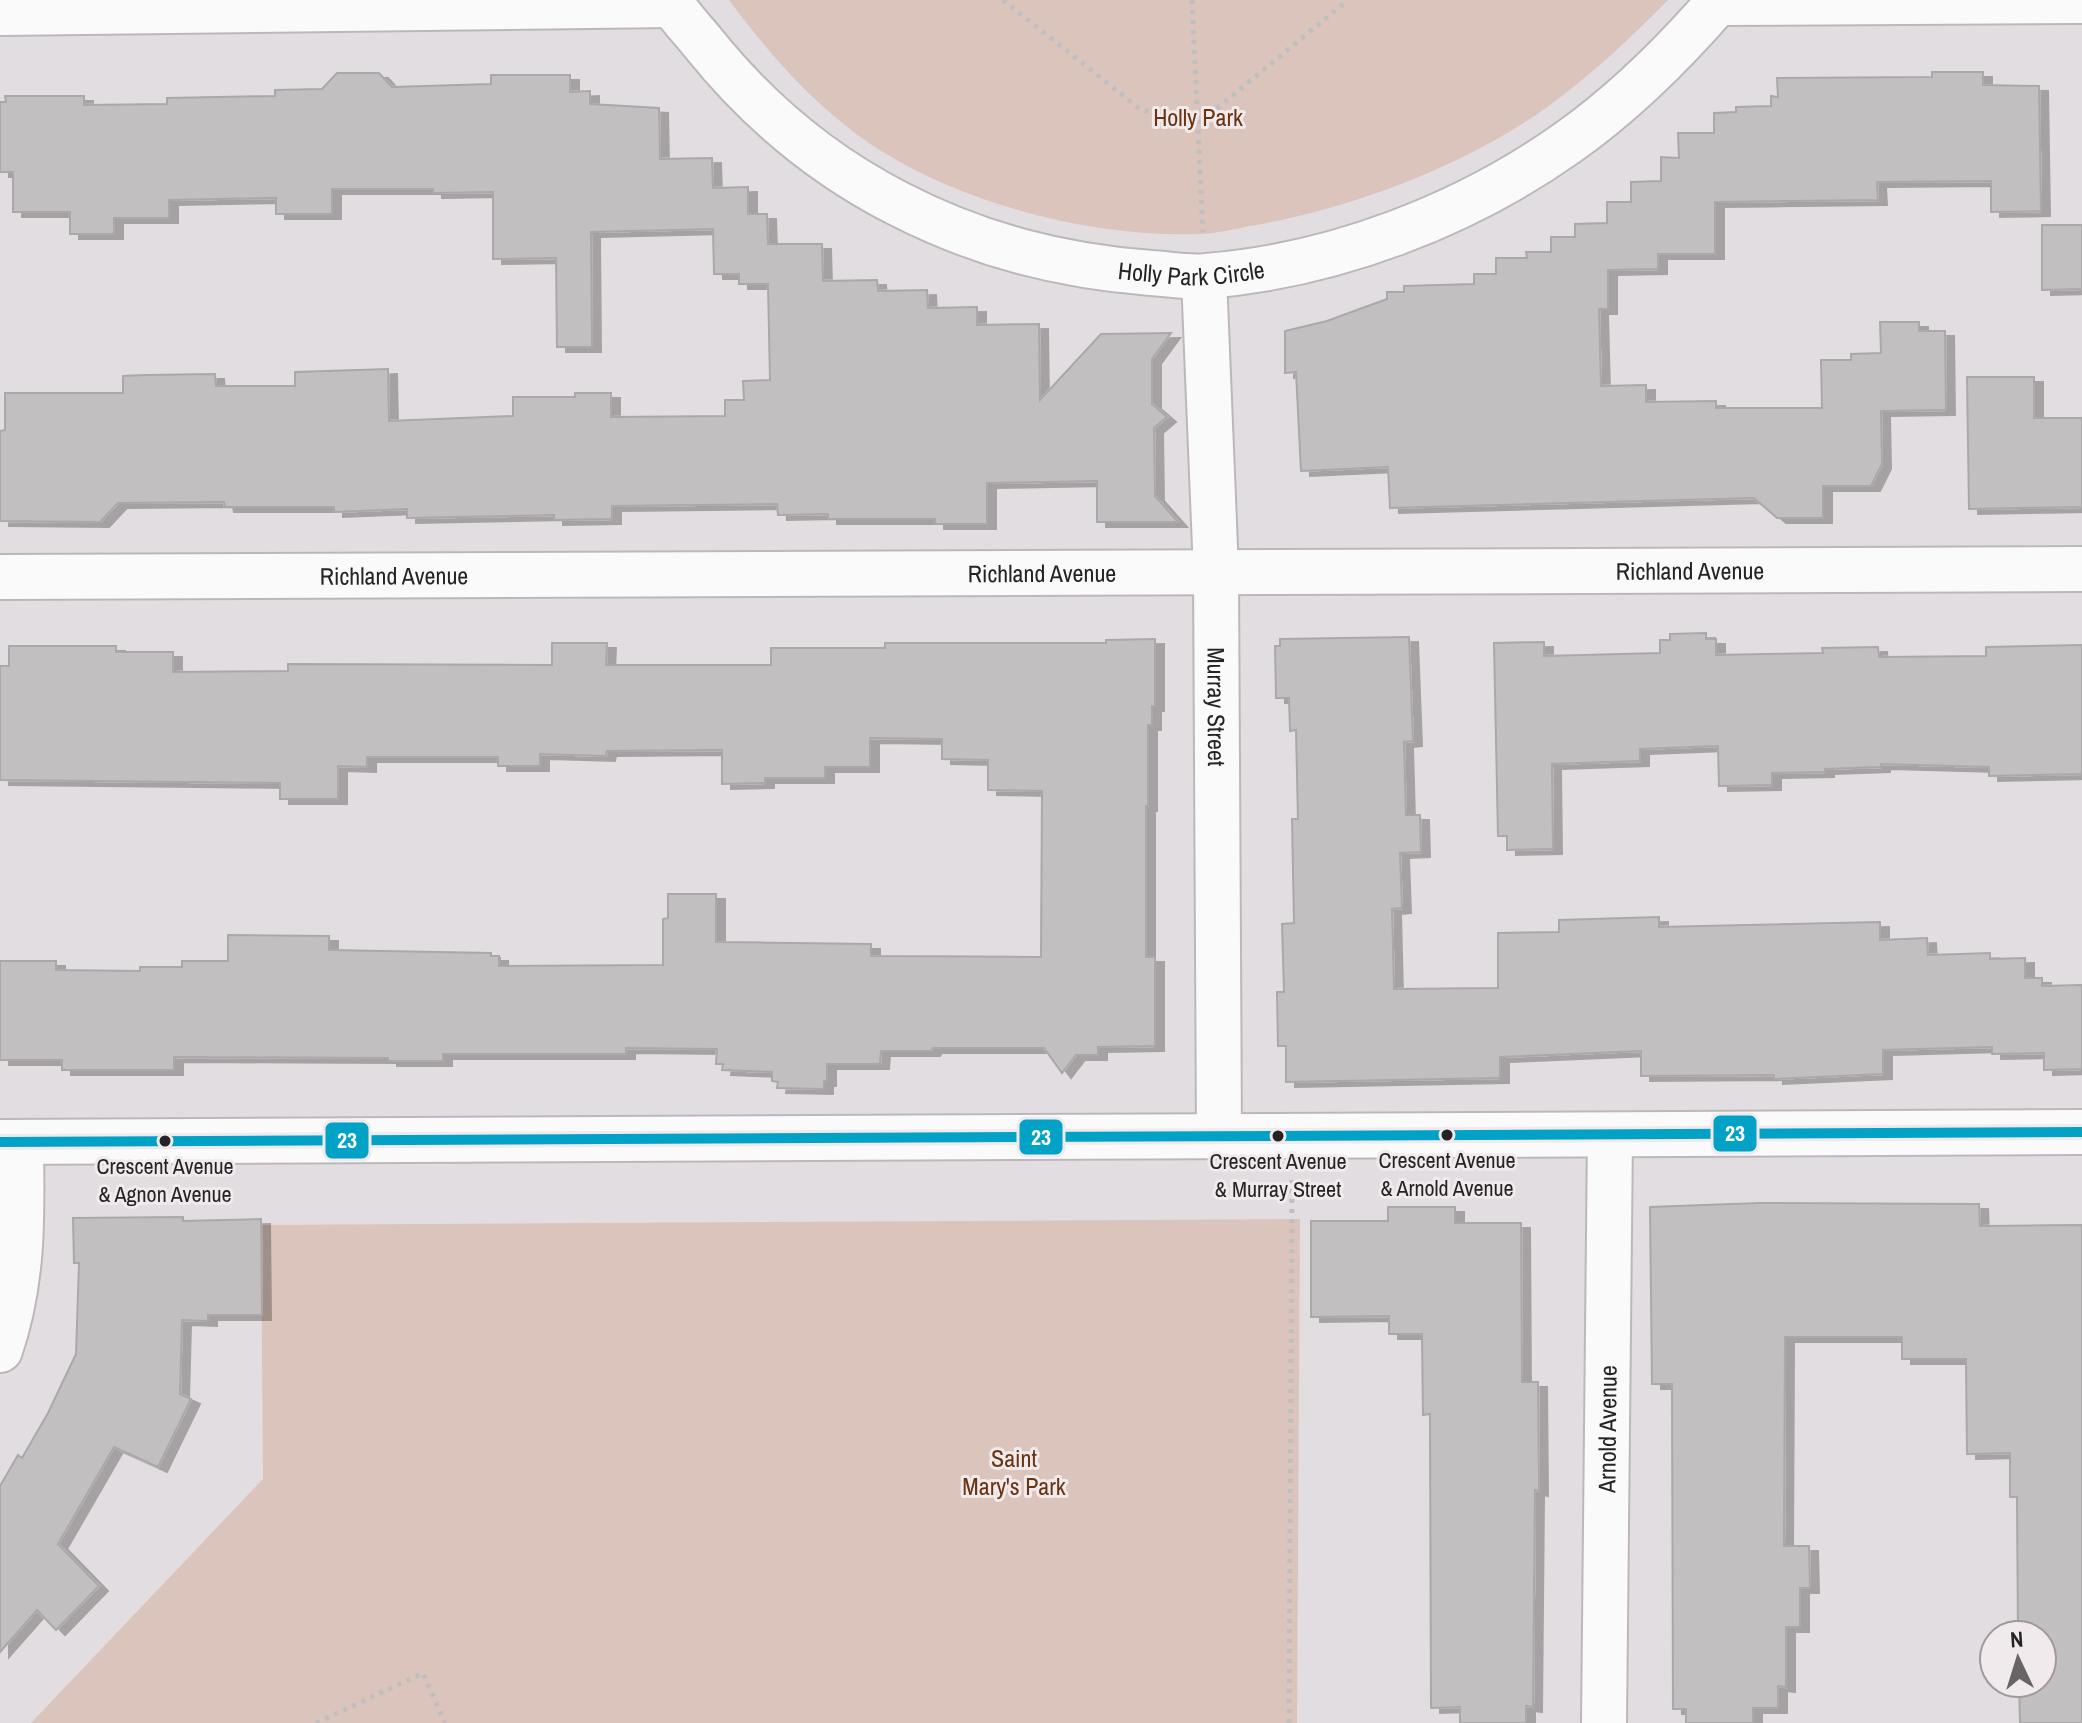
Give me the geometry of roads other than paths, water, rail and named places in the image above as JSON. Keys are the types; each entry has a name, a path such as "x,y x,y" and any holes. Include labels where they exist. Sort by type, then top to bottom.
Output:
{"street":[{"path":"1719,2 2082,1"},
{"path":"0,13 671,2"},
{"name":"Holly Park Circle","path":"671,2 732,79 795,138 876,193 943,227 1029,255 1120,271 1204,277 1303,261 1393,234 1484,193 1567,143 1625,97 1719,2"},
{"name":"Murray Street","path":"1204,277 1216,572 1219,1136"},
{"name":"Richland Avenue","path":"0,577 2082,569"},
{"path":"0,1350 12,1314 22,1242 10,1142 2082,1132"},
{"name":"Arnold Avenue","path":"1604,1723 1610,1135"}],"place":[{"name":"Crescent Avenue & Arnold Avenue","path":"1447,1135"},
{"name":"Crescent Avenue & Murray Street","path":"1278,1136"},
{"name":"Crescent Avenue & Agnon Avenue","path":"165,1141"}],"park label":[{"name":"Holly Park","path":"1198,117"},
{"name":"Saint Mary's Park","path":"1014,1472"}]}
